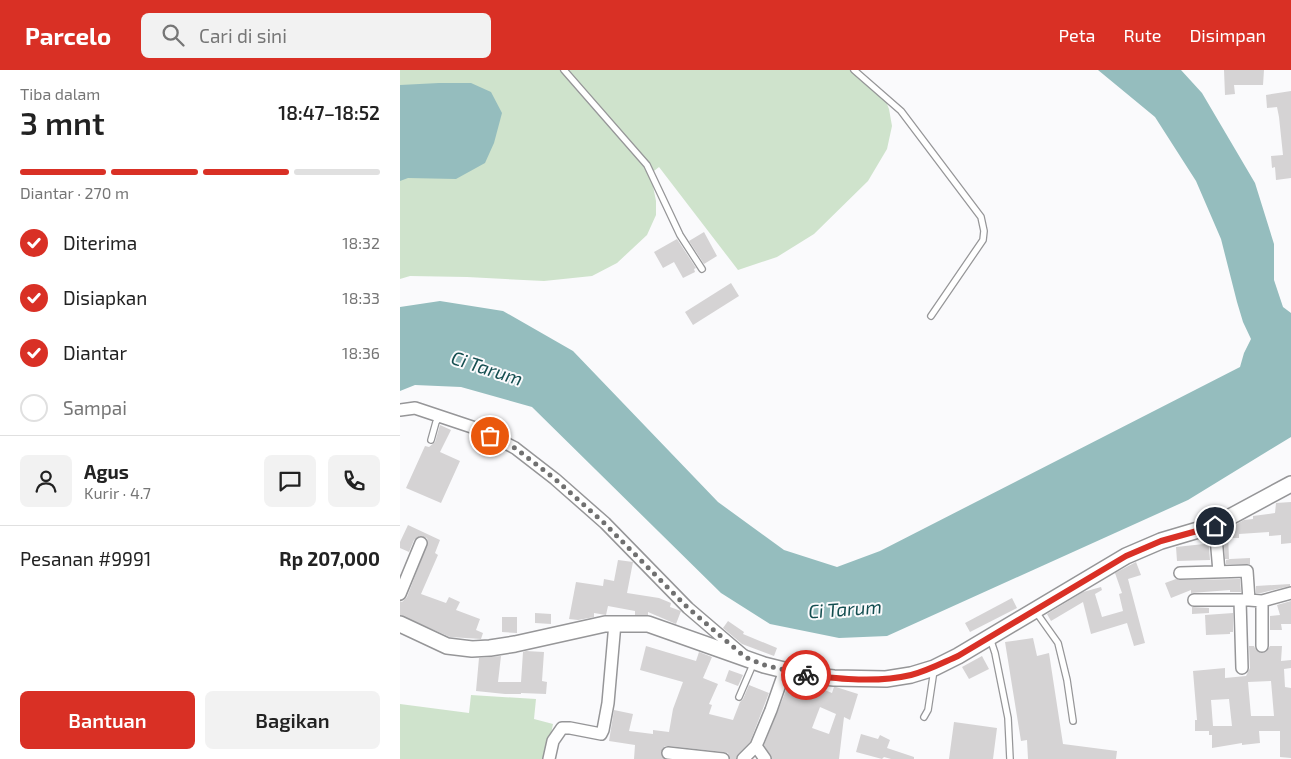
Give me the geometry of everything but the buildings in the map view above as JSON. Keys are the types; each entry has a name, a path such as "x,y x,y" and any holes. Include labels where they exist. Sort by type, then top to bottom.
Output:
{"street":[{"path":"400,410 415,408 440,416 478,429 515,448 604,523 688,608 749,659"},
{"path":"400,624 447,646 472,649 515,644 586,627 615,623 648,624 749,659 804,675 866,680 911,675 934,668 958,656 1126,556 1161,541 1215,526 1291,484"},
{"path":"1215,526 1219,572"},
{"path":"400,594 421,543"},
{"path":"1180,573 1247,571 1244,600 1242,668"},
{"path":"1194,600 1262,601 1291,593"},
{"path":"1262,601 1262,646"},
{"path":"549,759 554,740 562,728 601,734 604,730 615,623"},
{"path":"743,759 756,746 785,670"},
{"path":"756,746 765,759"},
{"path":"668,753 723,759"}],"lane":[{"path":"564,70 647,165 680,235 702,269"},
{"path":"854,70 901,111 981,218 984,240 931,316"},
{"path":"431,440 436,422 440,416"},
{"path":"1035,610 1058,643 1067,680 1073,721"},
{"path":"989,636 995,653 1008,718 1010,759"},
{"path":"739,697 749,659"},
{"path":"924,717 928,710 934,668"}],"green space":[{"path":"400,70 851,70 885,99 892,126 887,149 868,181 814,234 777,257 738,270 659,167 651,176 656,201 656,215 647,235 617,263 592,276 544,281 410,276 400,279"},
{"path":"471,695 536,699 534,719 553,724 546,759 400,759 400,704 469,713"}],"water":[{"name":"Ci Tarum","path":"1098,70 1181,70 1202,93 1255,183 1274,244 1274,280 1283,307 1291,313 1291,437 1188,500 887,636 839,638 770,624 721,593 532,407 461,387 415,385 400,391 400,307 440,301 503,311 573,351 718,502 784,550 837,567 880,551 1240,367 1251,339 1237,302 1221,239 1196,181 1155,117"},
{"path":"471,83 491,92 502,113 494,143 485,163 456,179 408,178 400,181 400,85"}],"way so far":[{"path":"490,436 515,448 555,479 657,574 688,608 745,657 764,665 806,675"}],"route":[{"path":"806,675 866,680 886,679 911,675 934,668 958,656 1126,556 1161,541 1215,526"}]}
